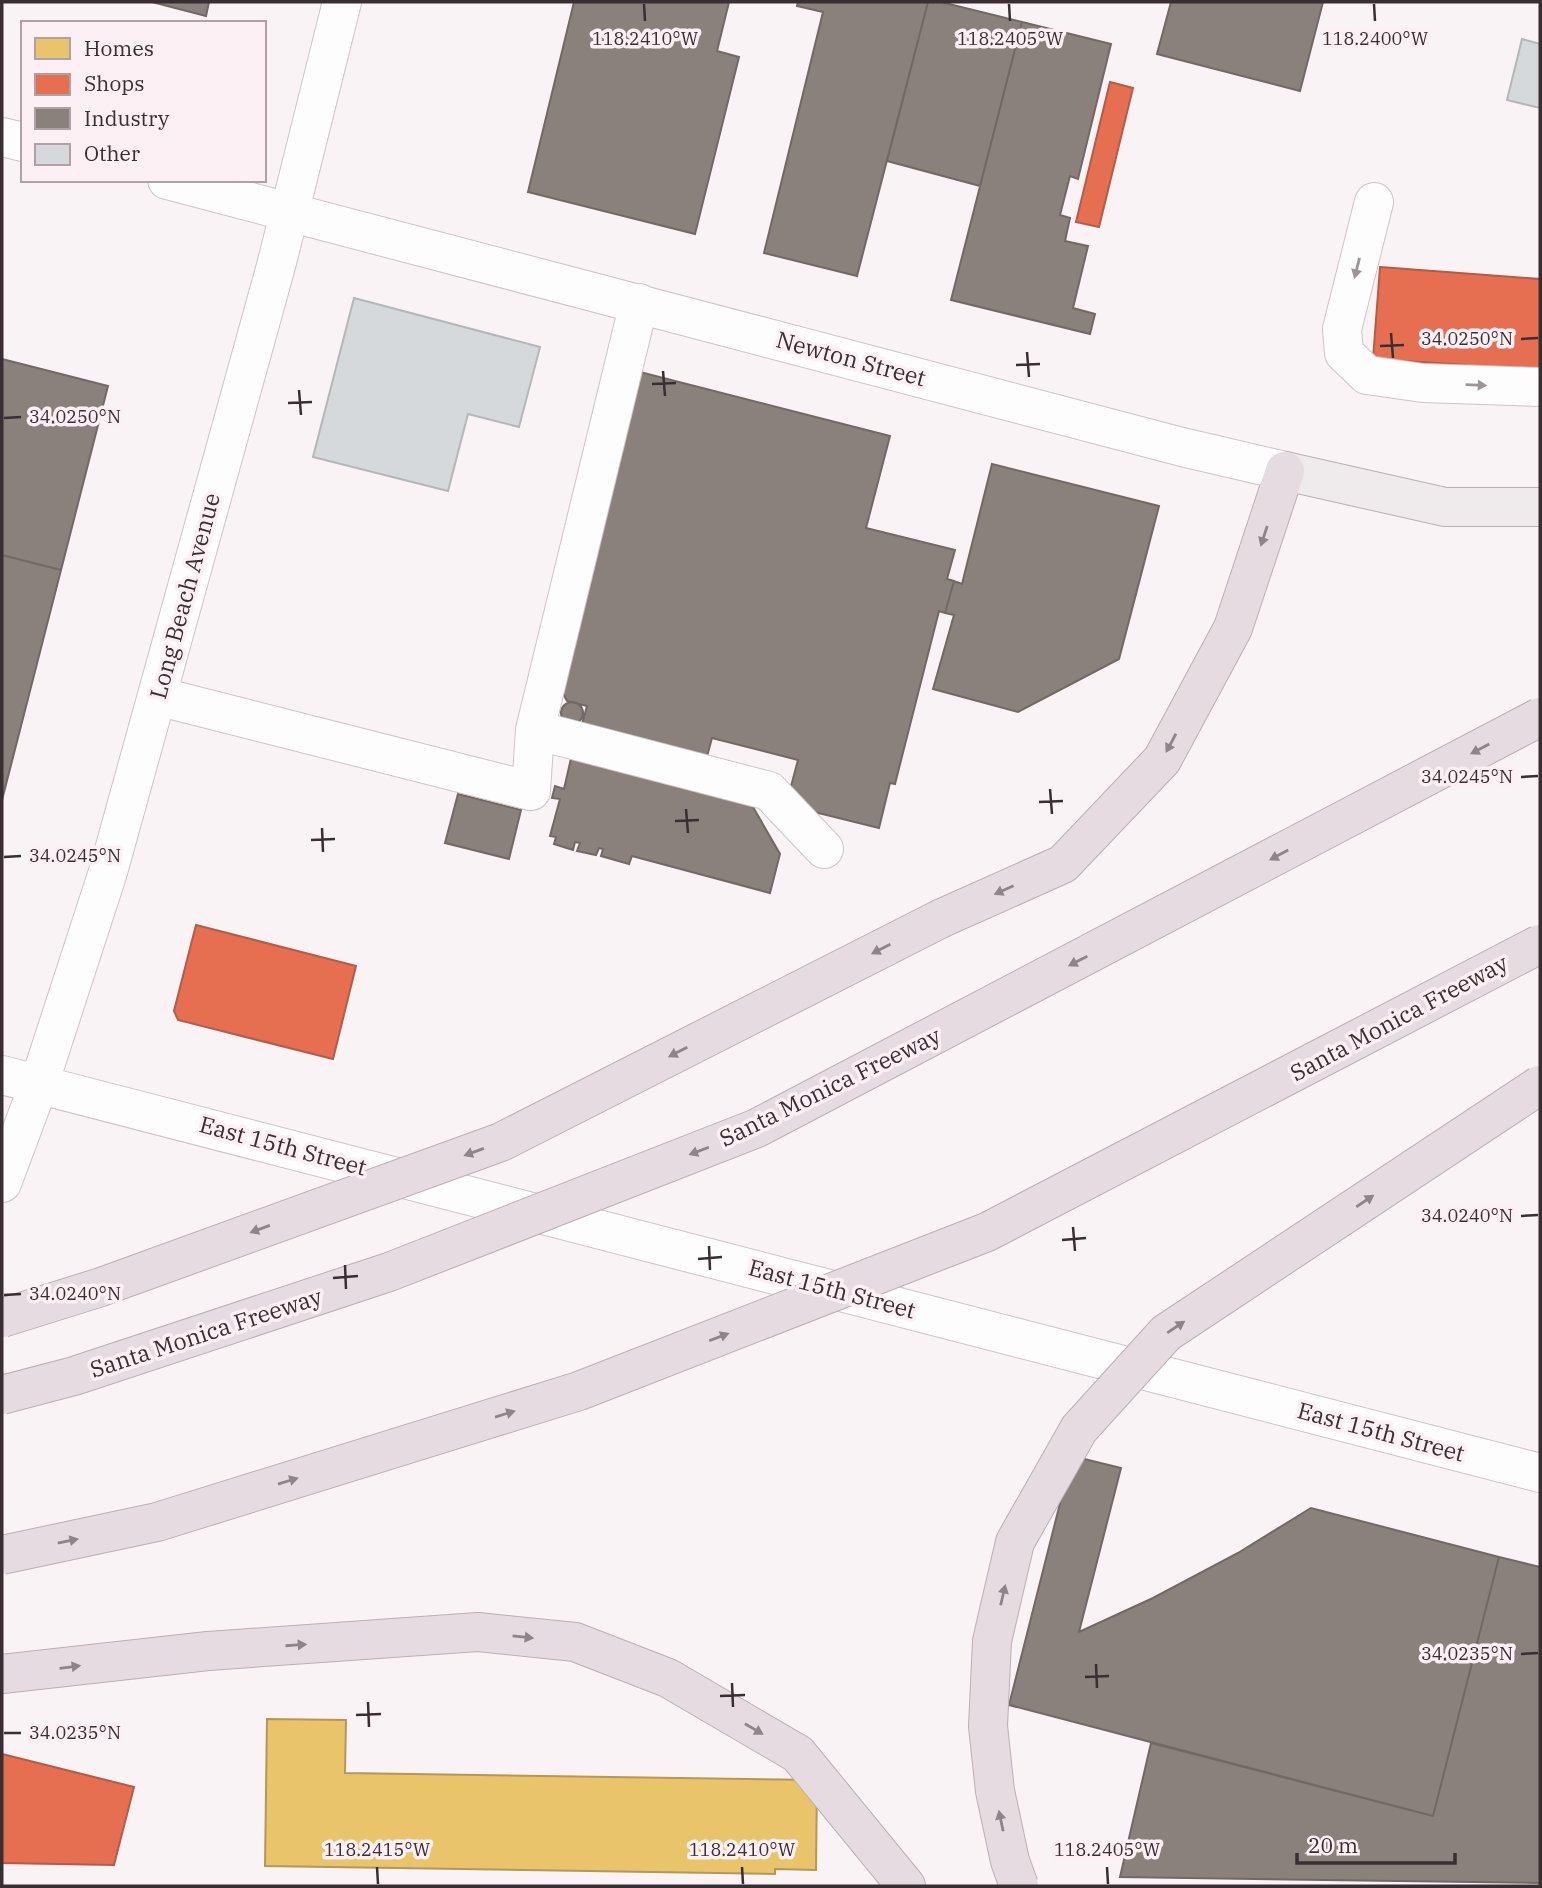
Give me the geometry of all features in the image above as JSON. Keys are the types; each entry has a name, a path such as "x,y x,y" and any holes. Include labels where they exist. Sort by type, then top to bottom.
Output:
{"highway":[{"path":"2,1318 101,1287 501,1142 942,918 1063,864 1162,760 1233,628 1285,471"},
{"name":"Santa Monica Freeway","path":"2,1395 74,1376 388,1272 757,1128 1540,717"},
{"name":"Santa Monica Freeway","path":"2,1555 157,1522 579,1391 987,1232 1540,944"},
{"path":"1019,1886 1010,1861 995,1791 988,1726 992,1641 1015,1542 1079,1429 1166,1333 1540,1085"},
{"path":"2,1674 208,1651 478,1632 575,1642 668,1678 798,1754 906,1886"}],"main road":[{"name":"Newton Street","path":"1285,471 1445,508 1540,507"}],"street":[{"name":"Long Beach Avenue","path":"2,1183 39,1084 108,872 289,213 342,2"},
{"path":"2,137 21,142"},
{"name":"Newton Street","path":"174,182 1182,447 1285,471"},
{"path":"1374,202 1342,329 1344,353 1367,375 1423,383 1540,387"},
{"path":"157,696 531,791 535,730 639,303"},
{"path":"535,730 769,791 824,849"},
{"name":"East 15th Street","path":"2,1074 1540,1473"}],"building: Homes":[{"path":"267,1719 346,1720 345,1773 817,1780 816,1870 775,1869 775,1874 265,1866"}],"building: Shops":[{"path":"1110,82 1133,88 1099,227 1076,222"},
{"path":"1380,267 1540,279 1540,371 1465,378 1466,365 1373,359"},
{"path":"196,925 356,966 333,1059 178,1020 174,1011"},
{"path":"2,1754 134,1787 114,1865 2,1863"}],"building: Industry":[{"path":"152,2 209,2 206,16"},
{"path":"574,2 729,2 717,51 739,57 695,234 528,192"},
{"path":"798,2 928,2 857,276 764,253 823,12 797,6"},
{"path":"928,2 941,2 1022,22 980,186 887,161"},
{"path":"1171,2 1323,2 1300,91 1157,54"},
{"path":"1022,22 1111,44 1078,179 1070,176 1060,215 1070,218 1065,241 1088,246 1073,308 1095,314 1090,334 951,300"},
{"path":"2,359 108,386 61,570 2,555"},
{"path":"636,371 890,436 866,528 955,550 947,579 954,581 945,613 939,611 895,784 890,783 879,828 786,805 798,760 712,738 706,760 581,728 587,706 567,701 559,686"},
{"path":"992,464 1159,506 1119,659 1018,712 933,689 954,615 945,613 954,581 962,584"},
{"path":"2,555 61,570 2,800"},
{"path":"572,702 580,705 583,713 580,721 572,724 564,721 561,713 564,705"},
{"path":"572,754 749,800 780,854 770,893 632,856 629,864 601,856 603,849 599,848 596,855 577,851 580,843 575,842 573,850 554,844 556,837 550,836 560,799 552,798 555,786 564,789"},
{"path":"458,794 521,810 509,859 445,843"},
{"path":"1072,1456 1121,1468 1079,1632 1153,1598 1238,1553 1311,1508 1499,1557 1433,1816 1009,1705"},
{"path":"1499,1557 1540,1567 1540,1883 1120,1877 1151,1743 1433,1816"}],"building: Other":[{"path":"1522,39 1540,44 1540,108 1507,100"},
{"path":"354,298 540,347 519,427 468,414 448,491 313,457"}]}
